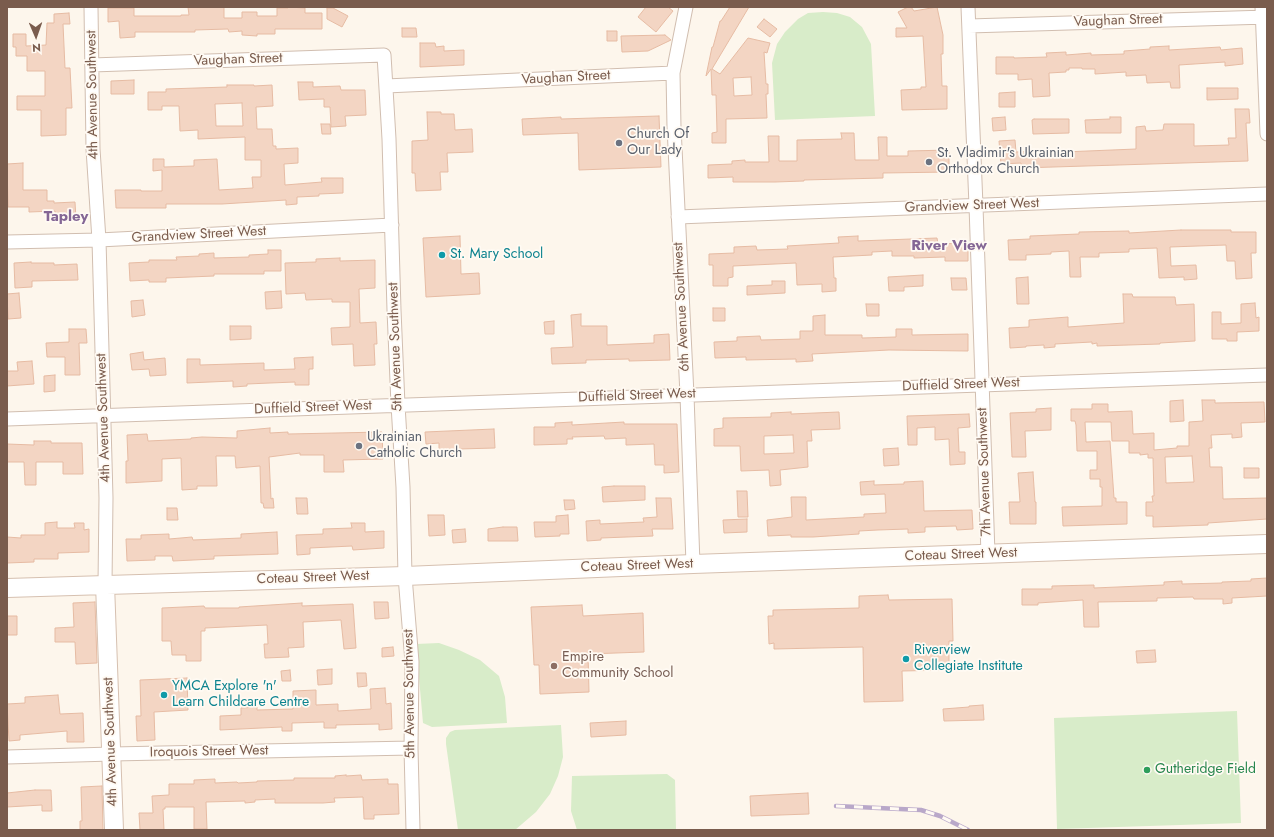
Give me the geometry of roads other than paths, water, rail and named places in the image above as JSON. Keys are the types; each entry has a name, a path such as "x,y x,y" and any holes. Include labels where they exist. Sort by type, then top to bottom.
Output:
{"street":[{"name":"4th Avenue Southwest","path":"91,7 93,149 99,240 106,498 105,584 114,830"},
{"name":"6th Avenue Southwest","path":"686,7 673,73 693,564"},
{"path":"960,7 968,26"},
{"name":"7th Avenue Southwest","path":"968,7 988,554"},
{"path":"968,26 974,7"},
{"name":"Vaughan Street","path":"968,26 1264,14"},
{"path":"1264,14 1267,134"},
{"name":"Vaughan Street","path":"92,65 384,55"},
{"name":"5th Avenue Southwest","path":"384,55 398,405 403,487 405,576 412,662 410,748 413,830"},
{"name":"Vaughan Street","path":"386,86 673,73"},
{"name":"Grandview Street West","path":"678,217 1267,194"},
{"name":"Grandview Street West","path":"7,242 99,240 392,225"},
{"name":"Duffield Street West","path":"7,419 1267,375"},
{"name":"Coteau Street West","path":"7,588 405,576 693,564 1267,544"},
{"name":"Iroquois Street West","path":"7,757 410,748"}],"railway":[{"path":"836,806 921,810 940,816 968,830"}],"place":[{"name":"Church Of Our Lady","path":"619,143"},
{"name":"St. Vladimir's Ukrainian Orthodox Church","path":"929,162"},
{"name":"St. Mary School","path":"442,255"},
{"name":"Ukrainian Catholic Church","path":"359,446"},
{"name":"Riverview Collegiate Institute","path":"906,659"},
{"name":"Empire Community School","path":"554,666"},
{"name":"YMCA Explore 'n' Learn Childcare Centre","path":"164,695"},
{"name":"Gutheridge Field","path":"1147,770"}],"district":[{"name":"Tapley","path":"66,217"},
{"name":"River View","path":"949,246"}]}
